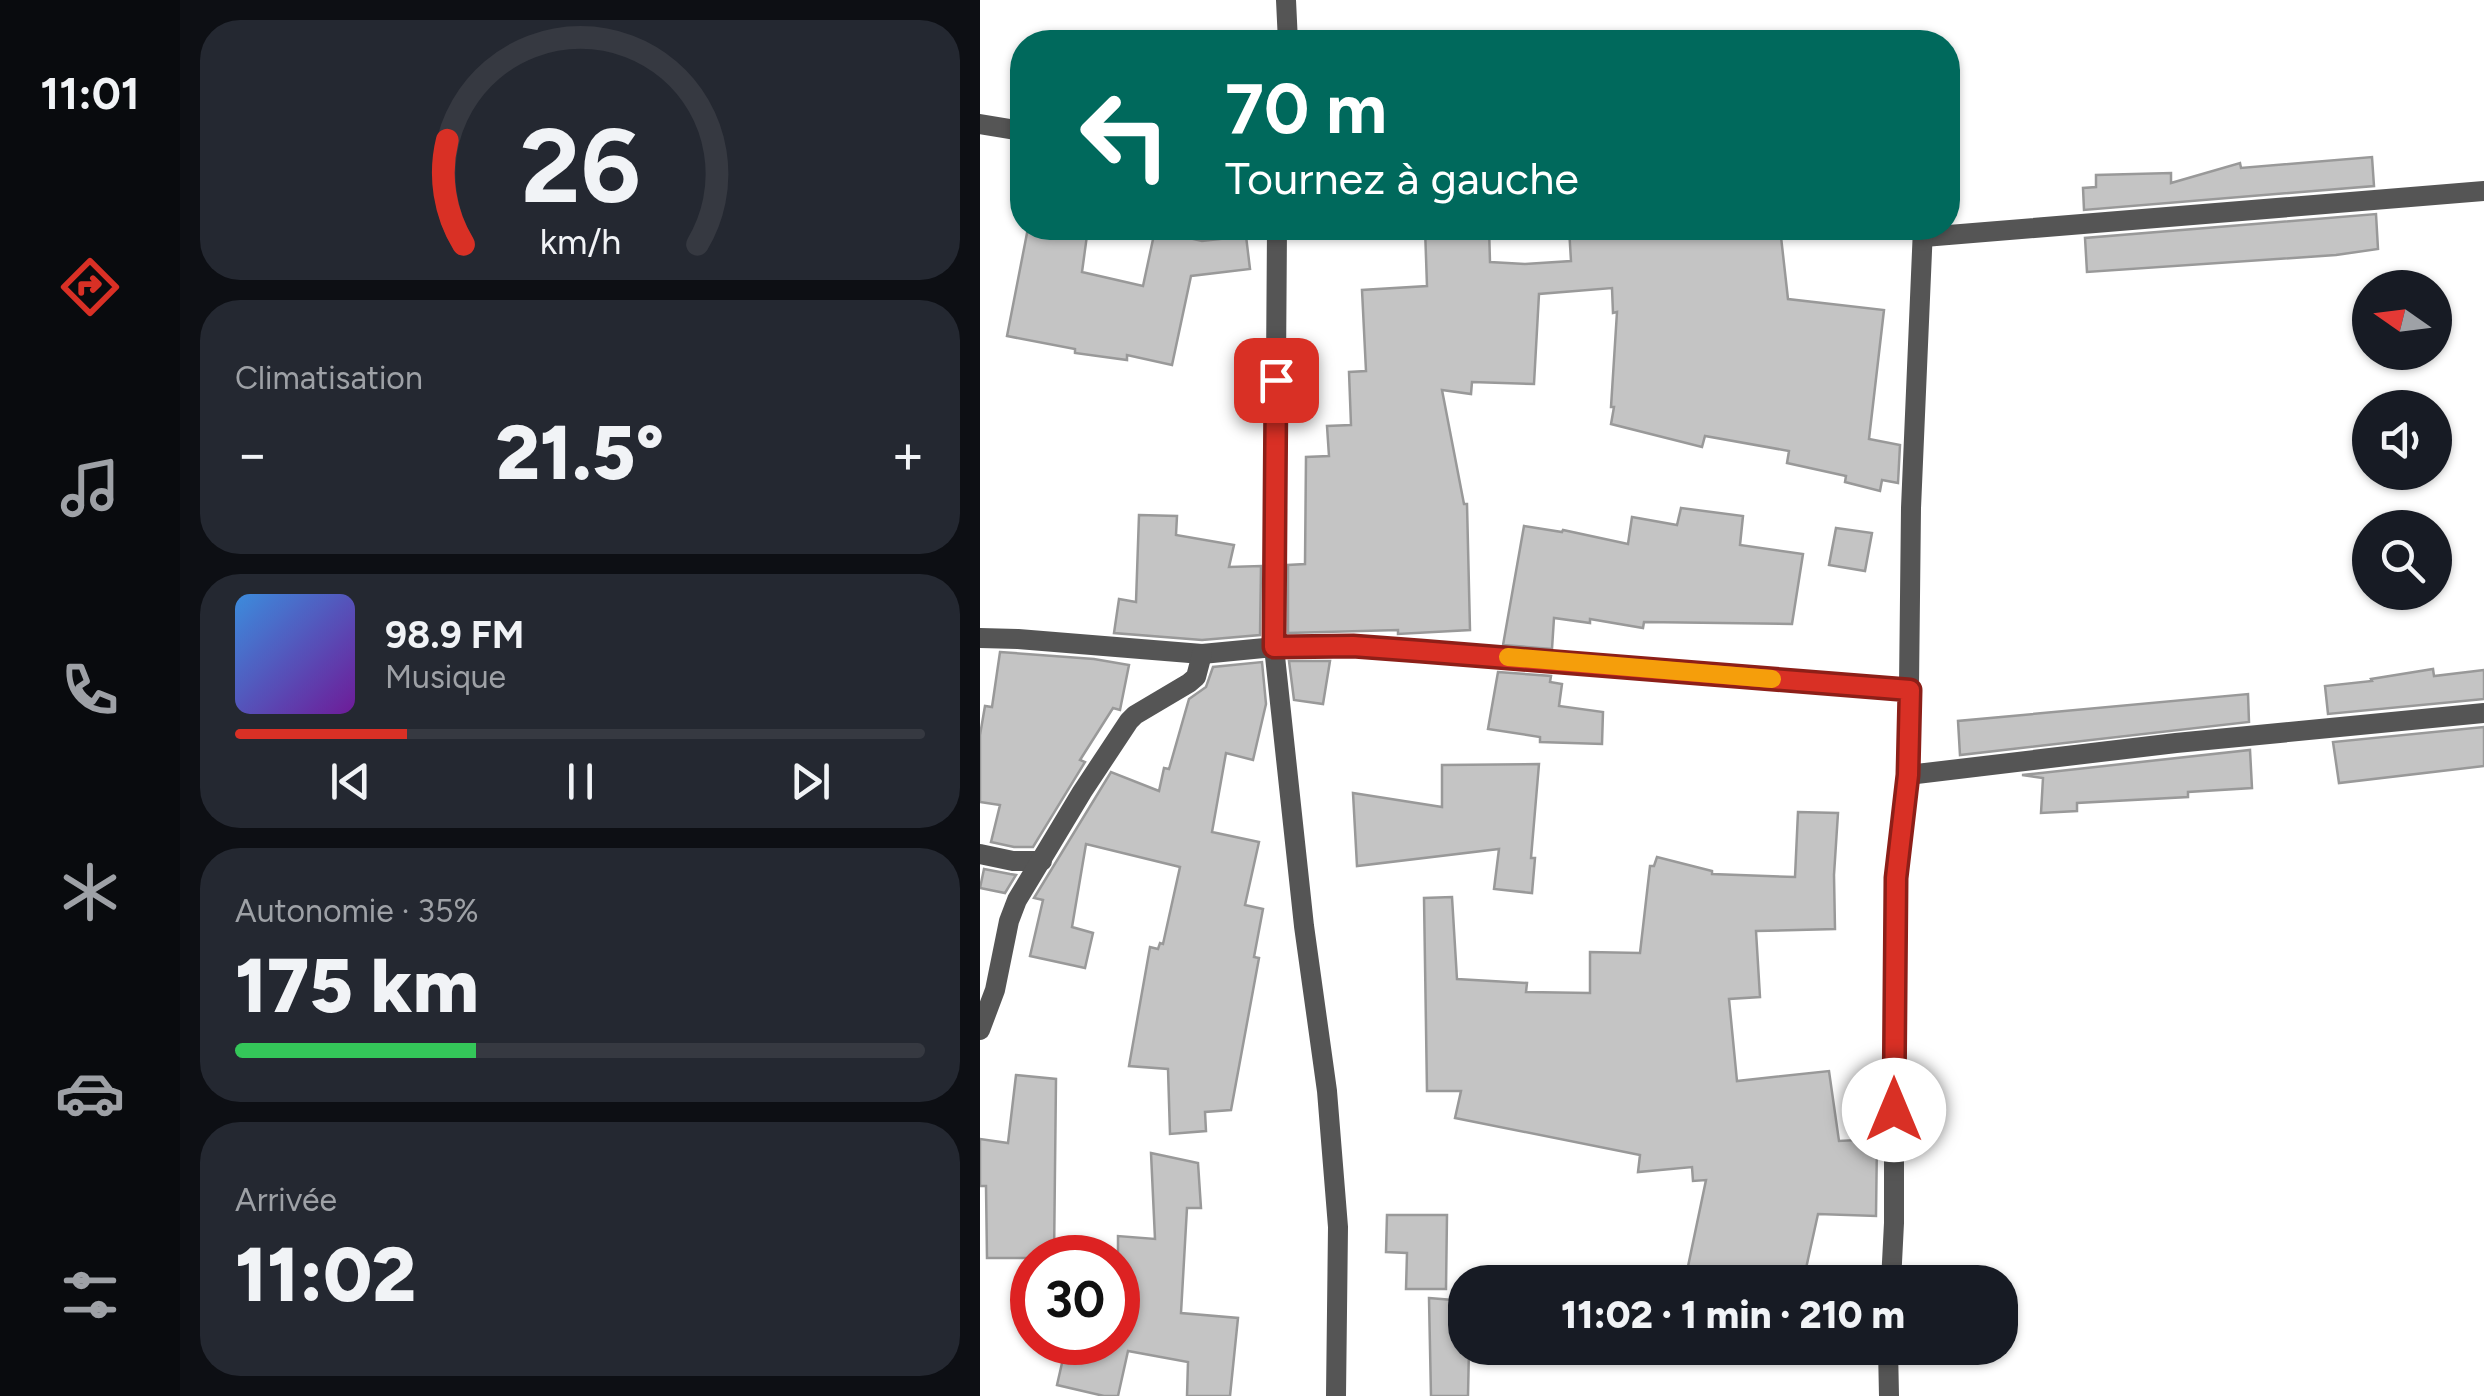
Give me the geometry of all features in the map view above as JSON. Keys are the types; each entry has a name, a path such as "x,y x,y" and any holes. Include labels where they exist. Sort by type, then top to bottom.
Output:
{"street":[{"path":"1286,0 1287,30"},
{"path":"980,124 1010,129"},
{"path":"1960,229 2484,192"},
{"path":"1276,240 1274,647 1338,1226 1336,1396"},
{"path":"1892,1265 1896,897 1908,775 1911,508 1923,240"},
{"path":"980,638 1202,654 1274,647 1353,646 1910,690"},
{"path":"980,1030 987,991 1017,900 1134,715 1190,684 1202,654"},
{"path":"1908,775 2176,742 2484,713"},
{"path":"980,854 1013,861 1042,861"},
{"path":"1888,1365 1889,1396"}],"building":[{"path":"2372,157 2374,186 2084,210 2083,188 2096,187 2096,175 2171,173 2171,183 2240,163 2241,168"},
{"path":"2376,214 2378,249 2087,272 2085,238"},
{"path":"1026,240 1086,240 1082,272 1143,286 1153,240 1246,240 1250,269 1191,276 1172,365 1127,355 1127,360 1075,353 1075,349 1007,336"},
{"path":"1425,240 1489,240 1490,262 1525,264 1571,261 1570,240 1781,240 1788,299 1884,310 1869,439 1900,445 1898,483 1882,480 1880,491 1845,482 1846,476 1787,463 1789,451 1705,436 1702,447 1611,424 1617,312 1613,313 1612,288 1539,294 1534,384 1472,382 1471,394 1442,390 1467,504 1470,630 1288,633 1288,565 1305,564 1306,457 1329,456 1327,426 1351,425 1349,372 1366,371 1362,290 1427,286"},
{"path":"1681,508 1743,516 1740,545 1803,554 1792,624 1644,622 1643,628 1590,619 1590,623 1554,618 1552,649 1503,645 1524,526 1628,544 1632,517 1677,525"},
{"path":"1139,515 1177,516 1176,535 1234,545 1229,567 1261,566 1260,635 1202,640 1114,633 1119,599 1136,602"},
{"path":"1836,528 1872,533 1865,571 1829,565"},
{"path":"1000,652 1129,665 1120,710 1113,708 1033,847 991,842 1000,805 980,802 980,735 985,706 992,707"},
{"path":"1289,661 1330,661 1323,704 1294,700"},
{"path":"1262,662 1266,704 1253,760 1226,753 1212,832 1259,842 1245,905 1263,909 1254,957 1259,958 1231,1110 1205,1112 1206,1131 1170,1134 1168,1069 1129,1066 1150,947 1158,949 1163,944 1180,867 1086,844 1072,927 1093,933 1085,968 1030,956 1043,900 1034,898 1111,772 1159,791 1189,699 1206,687 1213,667"},
{"path":"2433,669 2434,676 2484,670 2484,699 2328,714 2325,686"},
{"path":"1498,672 1551,676 1550,682 1562,684 1559,706 1603,712 1602,744 1540,742 1540,737 1488,729"},
{"path":"2248,694 2249,722 1960,755 1958,721"},
{"path":"2484,727 2484,766 2339,783 2333,742"},
{"path":"2250,750 2252,788 2188,792 2188,797 2077,803 2077,811 2041,813 2043,778 2022,775"},
{"path":"1539,764 1532,893 1494,889 1499,849 1357,866 1353,793 1442,807 1442,765"},
{"path":"1798,812 1838,813 1835,929 1756,931 1760,997 1729,999 1737,1081 1829,1071 1839,1141 1877,1139 1876,1216 1818,1214 1807,1265 1688,1265 1706,1180 1693,1181 1692,1167 1638,1172 1640,1155 1455,1118 1461,1091 1427,1091 1424,898 1452,897 1457,979 1527,983 1526,992 1590,993 1590,952 1640,953 1650,866 1654,866 1657,857 1712,874 1795,877"},
{"path":"984,869 1016,875 1005,893 980,888"},
{"path":"1016,1075 1056,1079 1054,1235 1010,1235 1010,1258 987,1258 986,1186 980,1186 980,1139 1008,1143"},
{"path":"1151,1153 1198,1163 1201,1208 1187,1208 1181,1313 1238,1318 1230,1396 1187,1396 1188,1362 1140,1353 1140,1238 1155,1239"},
{"path":"1387,1215 1447,1215 1446,1289 1406,1289 1407,1253 1386,1252"},
{"path":"1429,1298 1448,1300 1448,1365 1469,1365 1468,1396 1431,1396"},
{"path":"1062,1365 1125,1365 1118,1396 1057,1385"}],"slow traffic":[{"path":"1508,657 1772,679"}],"route":[{"path":"1276,380 1274,647 1353,646 1910,690 1908,775 1896,878 1894,1110"}]}
